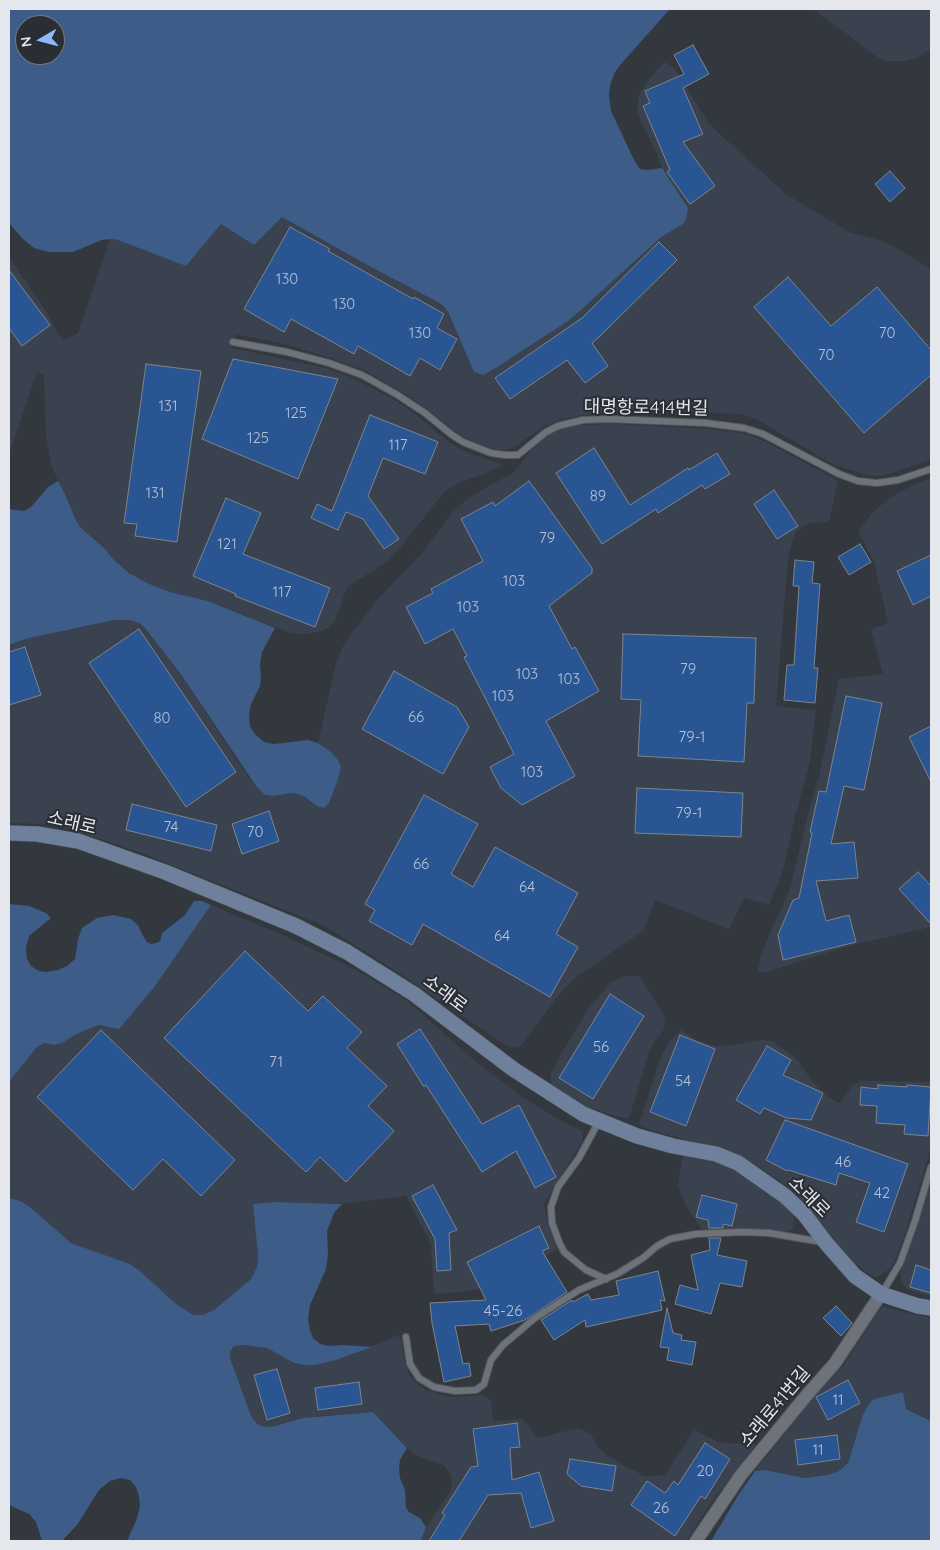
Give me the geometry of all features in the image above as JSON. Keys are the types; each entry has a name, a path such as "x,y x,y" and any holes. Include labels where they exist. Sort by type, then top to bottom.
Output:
{"street":[{"name":"소래로","path":"9,833 78,841 165,872 296,926 347,952 414,994 513,1069 583,1114 637,1136 673,1146 716,1154 738,1163 785,1196 804,1214 854,1276 881,1294 918,1306 931,1308"},
{"name":"소래로41번길","path":"696,1541 741,1475 835,1363 881,1294"}],"lane":[{"name":"대명항로414번길","path":"233,342 296,354 362,375 410,403 463,442 491,453 518,455 546,432 569,422 624,419 706,423 744,428 763,434 839,474 858,481 877,483 898,480 931,469"},
{"path":"599,1120 579,1158 558,1187 551,1207 552,1223 564,1252 586,1270 606,1279"},
{"path":"881,1294 900,1263 931,1167"},
{"name":"소래로","path":"406,1337 410,1364 419,1378 434,1387 455,1391 476,1390 484,1384 491,1360 503,1345 535,1318 579,1290 617,1274 670,1239 696,1234 769,1232 826,1243"}],"shaded area":[{"path":"9,9 670,9 615,72 610,85 609,96 611,111 635,162 640,169 662,168 688,208 683,224 660,238 568,321 483,375 474,372 448,312 442,305 282,217 254,245 221,224 186,266 118,240 102,240 73,252 49,252 34,248 9,223"},
{"path":"814,9 931,9 931,49 916,58 906,61 884,61"},
{"path":"663,63 667,63 675,69 709,124 786,194 851,233 891,245 931,270 931,459 889,474 876,476 834,465 756,419 740,414 633,410 561,419 544,426 516,446 501,450 459,435 425,407 364,370 284,344 235,334 232,348 326,368 353,378 393,399 463,451 503,465 487,473 460,482 444,492 387,562 347,587 336,619 329,627 319,632 304,634 290,633 208,601 170,592 147,583 129,573 80,527 51,464 46,436 44,375 37,372 9,454 9,257 46,311 57,333 64,340 78,333 110,239 118,240 221,224 282,217 434,300 448,312 474,372 483,375 496,368 550,333 582,309 644,251 673,230 688,208 662,168 637,109 641,91"},
{"path":"615,424 711,429 741,433 772,445 838,481 829,522 811,523 795,533 788,558 776,706 816,710 810,761 784,867 769,905 744,898 729,929 655,900 644,930 575,978 561,992 521,1046 510,1048 393,969 323,925 142,853 98,838 45,824 9,823 9,645 29,638 115,620 129,620 139,623 145,628 180,673 248,777 265,795 273,796 294,793 305,797 317,806 329,803 341,767 331,752 318,743 336,663 343,646 352,632 379,598 423,552 453,511 483,489 513,473 534,446 548,435 559,430 582,425"},
{"path":"931,478 931,927 852,945 766,972 757,973 761,956 790,889 819,777 839,679 883,674 871,629 888,623 874,562 858,531 874,511 891,497"},
{"path":"58,481 80,527 129,573 147,583 170,592 208,601 275,628 262,652 260,686 251,704 250,726 255,734 264,742 274,744 308,740 318,743 331,752 341,767 329,803 324,808 294,793 273,796 265,795 256,786 180,673 139,623 129,620 115,620 29,638 9,645 9,509 24,511 31,507 48,487"},
{"path":"194,901 202,901 211,905 155,986 119,1029 98,1025 62,1043 54,1045 45,1043 37,1047 9,1082 9,904 29,906 46,913 51,918 29,936 26,948 27,959 31,966 39,971 46,972 67,966 75,959 82,928 97,918 113,915 131,919 138,925 147,942 151,944 160,941 162,933 185,915"},
{"path":"211,905 285,936 350,967 406,1000 473,1059 522,1097 582,1131 583,1140 544,1204 548,1225 557,1249 521,1271 482,1288 434,1294 431,1244 406,1196 342,1204 275,1202 254,1204 258,1255 257,1267 251,1279 214,1310 203,1315 193,1315 175,1303 130,1264 71,1243 30,1207 20,1201 9,1198 9,1082 37,1047 45,1043 54,1045 62,1043 89,1027 107,1026 134,1012"},
{"path":"629,976 639,976 663,1013 665,1021 664,1029 649,1052 629,1119 583,1105 555,1087 550,1079 559,1058 589,1007 612,982"},
{"path":"681,1030 696,1040 711,1045 724,1046 762,1040 772,1041 796,1058 813,1082 827,1096 839,1103 853,1085 861,1081 931,1082 931,1147 905,1234 894,1263 888,1270 875,1277 867,1273 842,1249 790,1188 756,1165 722,1149 660,1133 639,1124 661,1056 669,1042"},
{"path":"683,1154 710,1160 741,1173 785,1204 794,1216 793,1228 784,1232 743,1229 702,1230 685,1204 678,1186"},
{"path":"931,1183 931,1296 906,1288 900,1274"},
{"path":"9,1198 20,1201 30,1207 71,1243 130,1264 175,1303 193,1315 203,1315 214,1310 251,1279 257,1267 258,1255 253,1204 275,1202 342,1204 334,1213 327,1231 328,1254 326,1269 310,1305 308,1319 310,1330 313,1338 320,1344 372,1347 316,1365 294,1363 267,1348 244,1345 234,1346 230,1352 230,1358 251,1416 257,1424 266,1427 303,1418 373,1412 407,1448 400,1460 400,1478 405,1490 406,1507 409,1512 420,1518 426,1527 421,1541 127,1541 140,1507 139,1496 136,1487 130,1480 121,1478 110,1481 99,1490 77,1525 62,1541 42,1541 36,1522 29,1514 9,1505"},
{"path":"883,1307 931,1318 931,1421 906,1409 903,1392 874,1399 868,1405 862,1417 848,1463 839,1471 805,1478 765,1470 755,1471 815,1395 843,1367"},
{"path":"398,1335 401,1338 408,1372 413,1380 424,1389 449,1397 484,1395 491,1400 493,1421 523,1419 537,1438 579,1428 591,1435 606,1455 644,1476 665,1475 694,1430 721,1443 756,1444 709,1506 686,1541 421,1541 426,1527 450,1491 452,1483 450,1474 445,1466 418,1456 407,1448 373,1412 303,1418 275,1426 265,1427 256,1424 251,1416 230,1358 230,1352 234,1346 244,1345 267,1348 294,1363 316,1365 354,1354"},
{"path":"903,1392 906,1409 931,1421 931,1541 711,1541 755,1471 765,1470 805,1478 839,1471 848,1463 862,1417 868,1405 874,1399"}],"building":[{"path":"693,45 709,74 683,88 703,134 683,142 715,186 690,204 667,172 670,170 643,106 650,103 645,91 684,74 674,55"},
{"path":"890,171 905,188 890,202 875,184"},
{"path":"290,227 330,249 328,251 413,299 414,297 444,314 437,328 457,339 440,370 420,358 410,376 358,346 354,354 291,319 284,332 244,309"},
{"path":"659,242 677,260 592,343 608,366 585,383 567,360 510,399 495,378 582,318"},
{"path":"9,270 50,325 22,346 9,328"},
{"path":"788,277 831,326 877,287 931,350 931,375 864,433 754,307"},
{"path":"233,359 338,379 298,479 202,439"},
{"path":"146,364 201,371 177,542 135,536 137,524 124,523"},
{"path":"370,415 438,442 425,474 383,458 368,496 399,539 384,549 363,519 346,512 338,530 311,518 317,504 332,511"},
{"path":"594,448 630,505 688,468 689,470 717,453 730,474 705,489 702,485 658,513 656,509 602,544 556,473"},
{"path":"529,481 592,568 592,573 549,606 572,649 575,647 599,691 546,721 575,776 522,805 501,788 490,767 514,754 464,657 467,656 453,629 425,644 406,607 433,593 431,589 483,561 461,519 493,502 495,506"},
{"path":"774,490 798,526 777,539 754,504"},
{"path":"226,498 261,513 243,554 330,588 315,627 235,596 236,594 193,576"},
{"path":"860,544 871,562 849,575 838,557"},
{"path":"931,555 931,596 913,605 897,571"},
{"path":"795,560 814,562 812,583 820,584 814,668 818,668 815,703 784,700 787,665 794,665 799,586 793,586"},
{"path":"139,629 236,772 186,807 89,663"},
{"path":"623,634 756,638 754,703 747,703 744,762 638,756 641,700 621,699"},
{"path":"25,647 41,695 9,705 9,652"},
{"path":"394,671 457,707 469,727 443,774 362,729"},
{"path":"846,696 882,703 864,790 844,786 831,844 854,842 858,878 816,881 826,921 849,915 856,942 783,960 778,935 793,900 799,898 819,791 826,792"},
{"path":"931,726 931,782 909,737"},
{"path":"637,788 743,793 741,837 635,833"},
{"path":"424,795 478,824 451,874 473,887 495,847 578,893 556,934 578,947 550,997 423,924 412,945 369,921 375,910 365,904"},
{"path":"132,804 217,825 211,851 126,830"},
{"path":"269,811 279,841 242,854 232,824"},
{"path":"918,872 931,886 931,924 899,889"},
{"path":"245,951 308,1011 323,996 362,1032 347,1048 387,1086 368,1106 394,1131 346,1182 320,1157 306,1172 164,1038"},
{"path":"610,994 644,1016 593,1099 559,1078"},
{"path":"420,1029 482,1124 519,1105 556,1177 535,1188 516,1151 482,1172 397,1044"},
{"path":"101,1030 235,1160 201,1196 163,1159 133,1190 37,1097"},
{"path":"680,1035 715,1049 686,1126 650,1112"},
{"path":"767,1046 791,1060 783,1075 823,1093 811,1120 787,1118 764,1108 760,1114 736,1100"},
{"path":"878,1085 931,1087 928,1136 904,1134 905,1125 876,1123 877,1106 860,1105 861,1087 878,1089"},
{"path":"785,1120 908,1164 884,1232 856,1222 870,1183 839,1173 836,1185 787,1171 766,1160"},
{"path":"433,1185 457,1230 449,1233 451,1270 437,1271 435,1239 412,1196"},
{"path":"702,1195 737,1204 732,1226 723,1224 723,1228 709,1228 708,1220 696,1217"},
{"path":"539,1226 549,1248 542,1251 567,1292 525,1320 491,1331 489,1324 455,1326 463,1364 469,1363 471,1376 444,1382 432,1323 430,1303 486,1300 467,1262"},
{"path":"709,1238 721,1238 717,1255 747,1261 742,1287 720,1283 711,1314 675,1304 680,1285 698,1290 691,1255 710,1250"},
{"path":"916,1265 931,1270 931,1293 910,1287"},
{"path":"658,1271 665,1301 660,1300 662,1310 586,1327 585,1320 554,1340 541,1320 572,1300 573,1302 588,1294 591,1300 619,1295 616,1281"},
{"path":"836,1306 852,1323 841,1336 823,1318"},
{"path":"667,1308 673,1333 682,1335 681,1340 696,1342 692,1365 667,1360 669,1348 660,1347"},
{"path":"277,1369 290,1413 267,1420 254,1375"},
{"path":"848,1380 860,1403 828,1420 816,1397"},
{"path":"359,1382 362,1404 318,1410 315,1388"},
{"path":"517,1423 520,1447 510,1448 512,1480 539,1472 554,1521 531,1528 521,1493 488,1495 459,1541 429,1541 445,1515 442,1513 471,1467 478,1466 473,1429"},
{"path":"837,1435 840,1459 798,1465 795,1440"},
{"path":"705,1443 730,1459 705,1499 701,1496 675,1536 631,1505 647,1481 665,1493 674,1481 678,1485"},
{"path":"570,1459 616,1466 612,1491 581,1486 567,1474"}]}
